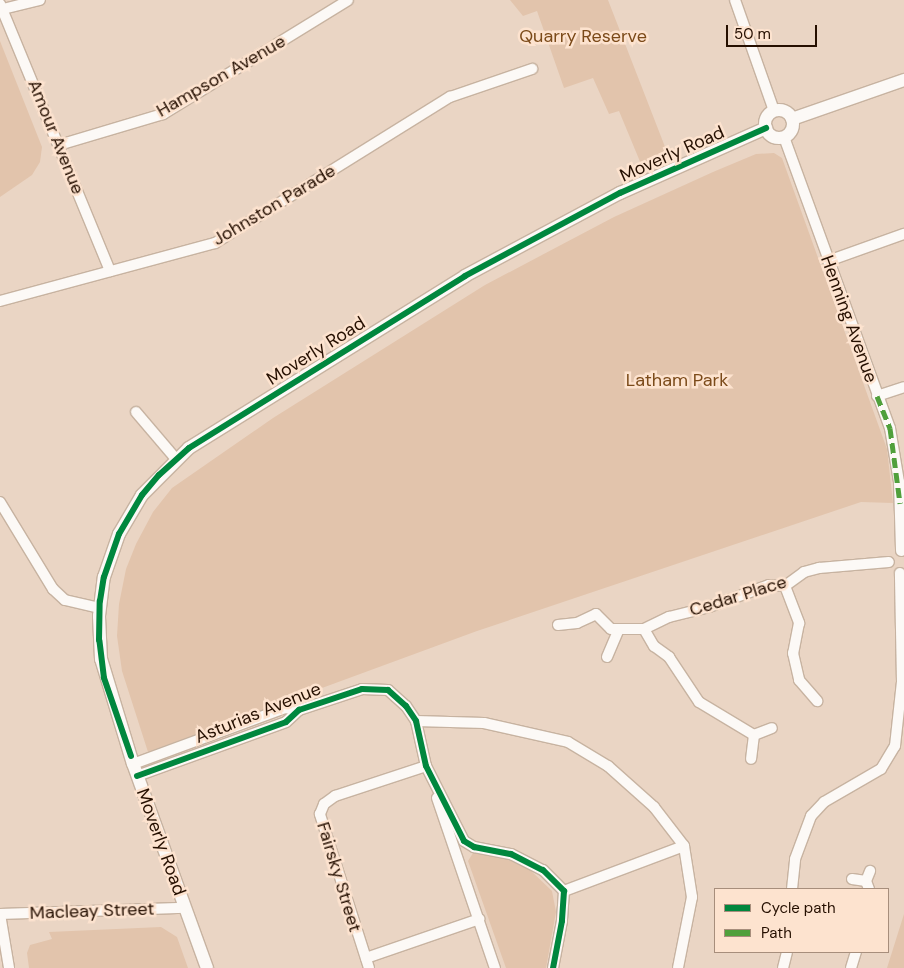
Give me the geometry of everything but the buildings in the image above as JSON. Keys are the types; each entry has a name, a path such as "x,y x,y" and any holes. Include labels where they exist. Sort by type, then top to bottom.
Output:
{"street":[{"path":"2,7 40,0"},
{"name":"Hampson Avenue","path":"59,145 163,114 348,0"},
{"path":"735,0 774,111"},
{"name":"Amour Avenue","path":"2,7 110,271"},
{"name":"Johnston Parade","path":"0,301 215,243 450,97 532,68"},
{"path":"792,119 904,80"},
{"path":"774,111 787,112 792,119 792,128 784,137 775,137 766,128 765,120 774,111"},
{"name":"Moverly Road","path":"207,968 104,678 99,640 99,608 104,577 119,534 142,495 176,459 465,276 620,193 766,128"},
{"name":"Henning Avenue","path":"784,137 890,428 900,503 902,551"},
{"path":"828,261 904,234"},
{"path":"878,396 904,387"},
{"path":"136,412 176,459"},
{"path":"0,502 53,589 65,600 99,608"},
{"path":"792,888 795,859 811,816 824,802 881,769 895,746 902,682 902,573 892,570 889,562 892,554 902,551"},
{"name":"Cedar Place","path":"618,631 644,629 669,617 709,607 769,585 785,586 804,572 819,568 889,562"},
{"path":"785,586 799,623 793,653 799,680 817,701"},
{"path":"558,625 576,623 596,614 610,629 618,631 607,657"},
{"path":"644,629 654,646 669,657 699,702 754,735"},
{"name":"Asturias Avenue","path":"136,770 286,722 299,710 362,689 388,690 406,706 416,721 428,770 455,858 479,919 495,968"},
{"path":"416,721 484,723 568,742 608,766 654,807 684,846 692,897 678,968"},
{"path":"754,735 772,728"},
{"path":"750,759 754,735"},
{"name":"Asturias Avenue","path":"428,770 464,841 474,847 511,854 543,870 564,891"},
{"name":"Fairsky Street","path":"367,963 320,814 324,804 336,796 428,770"},
{"path":"553,968 562,921 564,891 684,846"},
{"path":"852,879 867,885 870,871"},
{"name":"Macleay Street","path":"0,914 185,908"},
{"path":"0,914 9,968"},
{"path":"367,963 479,919"},
{"path":"783,968 787,953"},
{"path":"851,968 856,953"}],"green space":[{"name":"Quarry Reserve","path":"510,0 608,0 667,152 641,164 619,111 609,114 593,78 564,88 537,11 523,16"},
{"path":"0,41 42,147 40,162 32,175 0,197"},
{"name":"Latham Park","path":"774,153 782,158 887,449 893,503 861,502 477,631 148,752 122,671 117,636 119,604 126,569 136,544 153,512 172,488 273,418 485,285 614,217 756,154"},
{"path":"473,853 517,862 527,867 552,891 556,912 546,968 506,968 468,861"},
{"path":"904,914 904,968 887,968"},
{"path":"161,927 177,937 188,968 29,968 27,953 30,945 52,939 49,932"}],"marked path":[{"path":"877,396 890,428 900,503"}],"cycle path":[{"path":"131,756 104,678 99,640 100,601 104,577 119,534 142,495 159,475 189,448 465,276 620,193 766,128"},
{"path":"137,776 286,722 299,710 362,689 388,690 406,706 416,721 426,766 464,841 474,847 511,854 543,870 564,891 562,921 553,968"}]}
